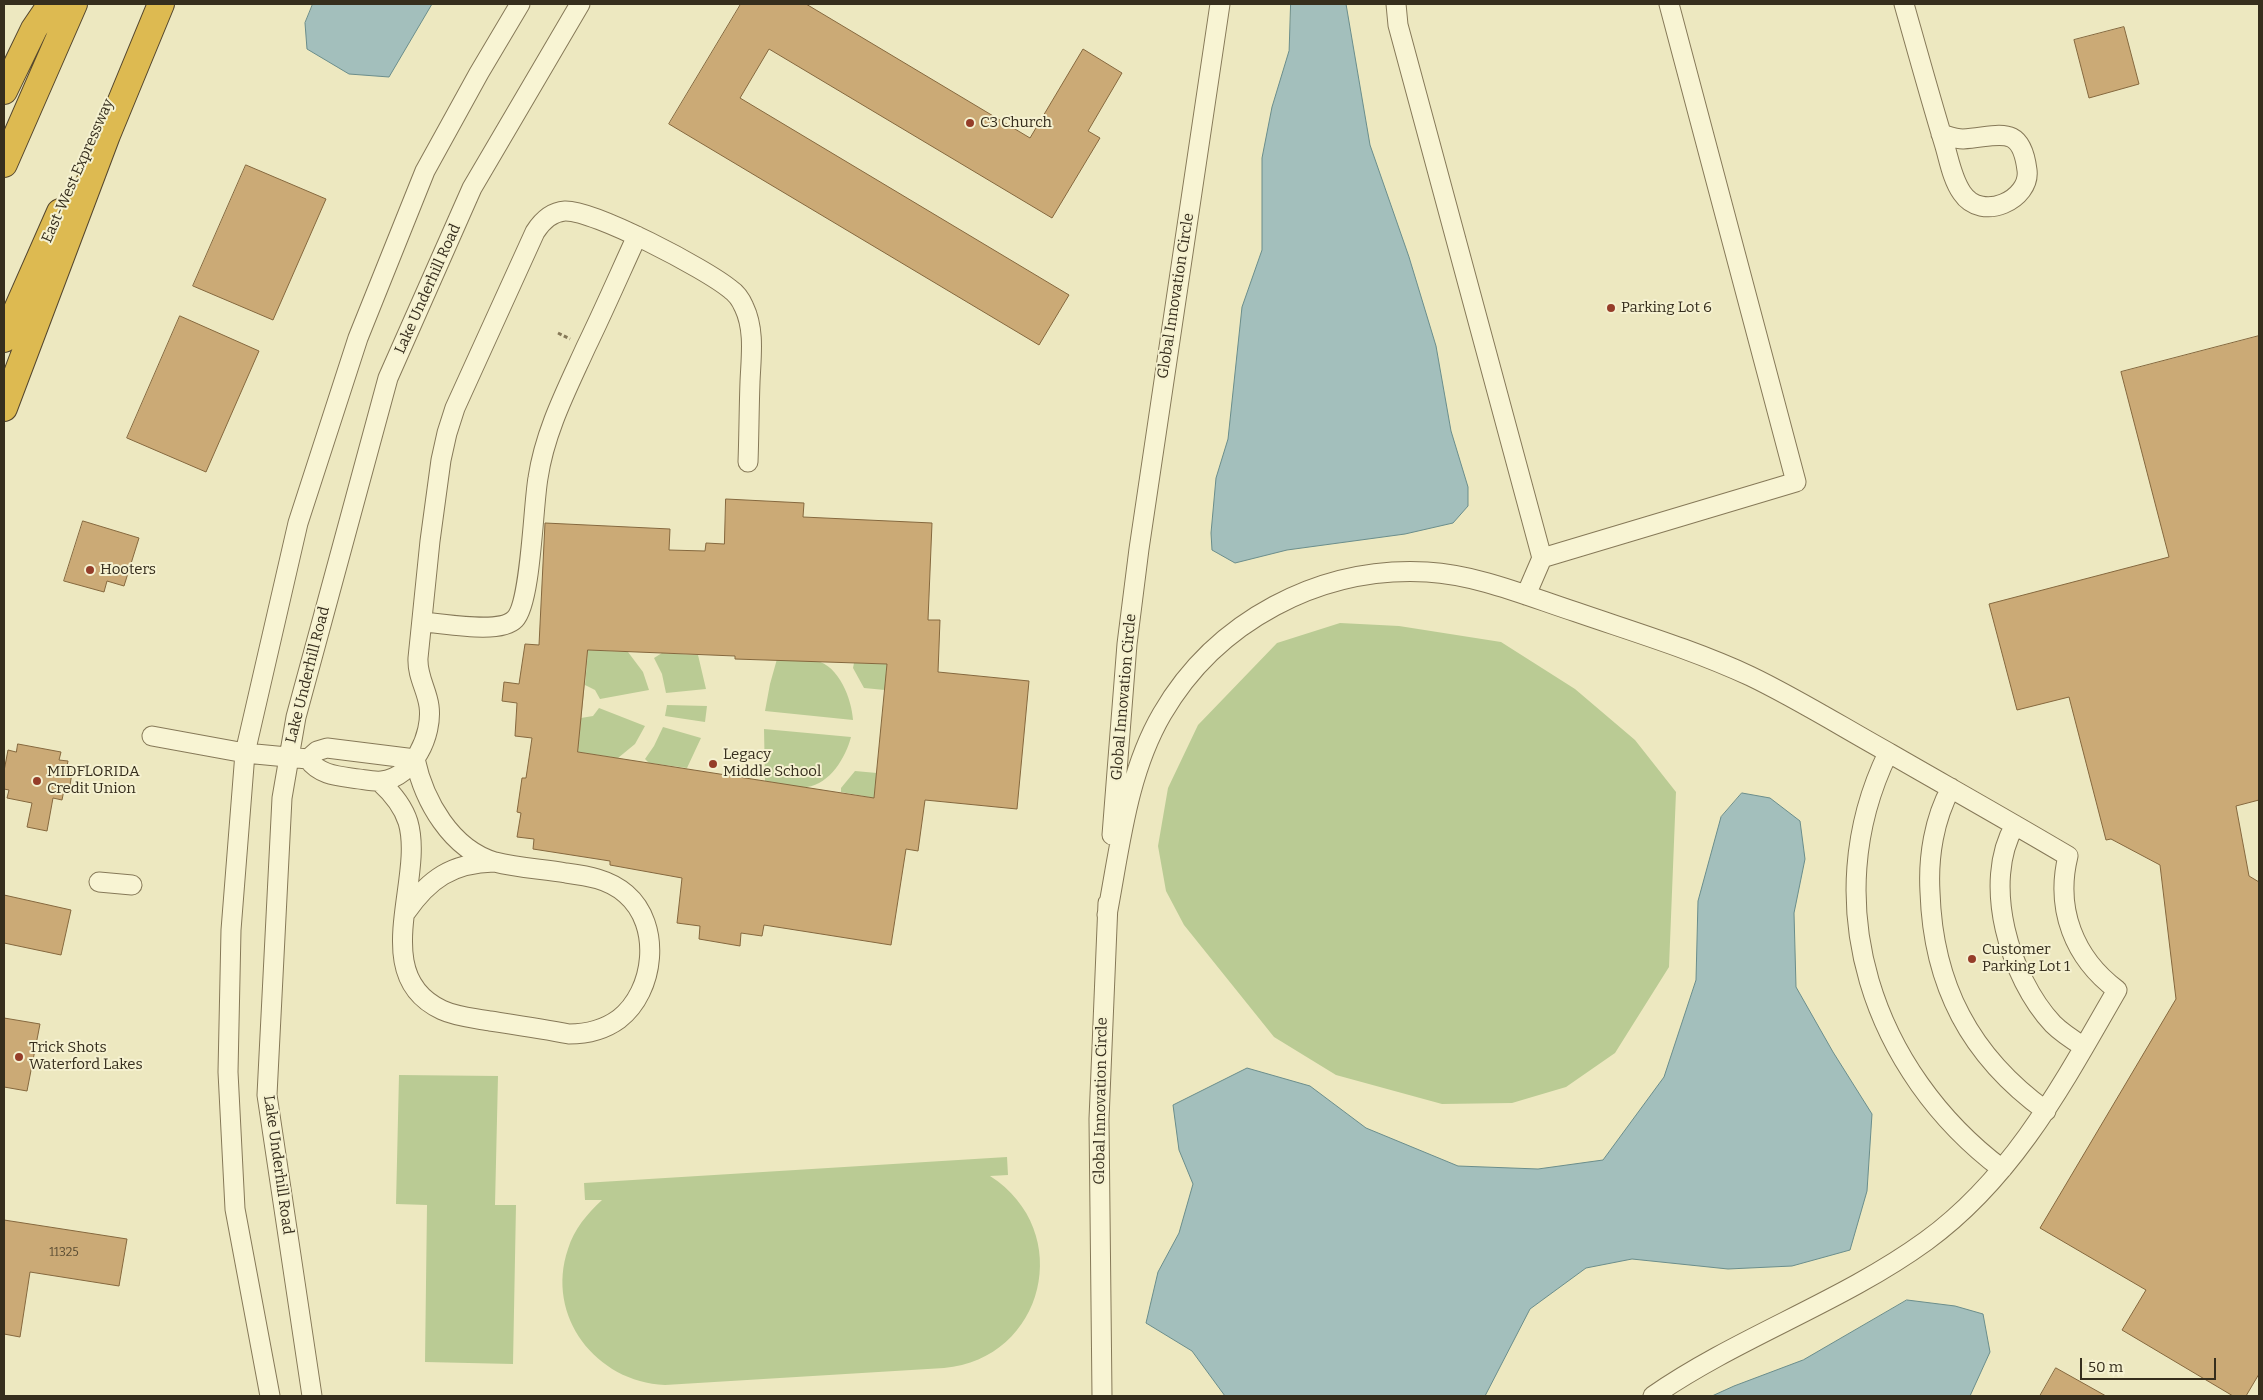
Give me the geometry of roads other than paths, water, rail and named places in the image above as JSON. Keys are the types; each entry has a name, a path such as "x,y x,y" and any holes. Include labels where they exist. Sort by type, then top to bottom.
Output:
{"highway":[{"path":"4,91 34,29 51,4"},
{"path":"4,164 74,4"},
{"name":"East-West Expressway","path":"4,339 152,4"},
{"path":"4,408 106,135 161,4"}],"street":[{"path":"270,1396 235,1210 228,1072 231,930 245,752 298,523 358,338 425,171 479,73 520,4"},
{"name":"Lake Underhill Road","path":"312,1396 267,1095 282,798 288,757 296,717 388,378 472,188 580,4"},
{"name":"Global Innovation Circle","path":"1102,1396 1100,1120 1107,916 1118,750 1127,644 1139,549 1220,4"},
{"path":"1396,4 1398,25 1542,558 1526,595"},
{"path":"1542,558 1796,482 1669,4"},
{"path":"1904,4 1941,134 1956,182 1963,195 1986,208 2001,206 2021,190 2028,175 2025,155 2015,140 1999,134 1962,139 1941,134"},
{"path":"152,736 245,752 308,759 315,768 325,773 380,782 398,775 415,759 427,733 430,715 428,699 418,666 434,508 447,434 456,408 535,232 547,218 565,211 582,214 637,236 726,286 735,293 743,306 751,334 748,462"},
{"path":"422,622 500,627 510,623 519,615 524,598 535,496 546,441 564,394 637,236"},
{"path":"1107,916 1131,791 1144,752 1162,714 1178,690 1195,668 1230,635 1264,612 1300,593 1334,581 1368,574 1408,572 1447,574 1489,583 1639,634 1749,676 1819,712 2068,856 2064,895 2070,930 2090,964 2117,990 2046,1112 2002,1169 1954,1218 1906,1254 1684,1376 1653,1396"},
{"path":"308,759 316,751 327,748 415,759"},
{"path":"1888,753 1871,793 1862,830 1856,875 1859,932 1867,978 1888,1031 1920,1088 1958,1132 2002,1169"},
{"path":"415,759 422,782 442,822 463,845 496,862"},
{"path":"380,782 400,805 407,820 412,853 404,914 402,945 406,969 417,989 431,1004 442,1010 474,1018 569,1034 581,1034 601,1029 619,1018 638,996 649,960 645,922 632,900 618,888 600,879 496,862 470,864 446,873 425,888 404,914"},
{"path":"1951,788 1937,822 1930,867 1931,922 1943,975 1958,1012 1982,1051 2010,1083 2046,1112"},
{"path":"2015,825 2005,847 2001,886 2003,915 2009,944 2023,980 2036,1002 2059,1029 2084,1047"},
{"path":"99,882 132,885"}],"water":[{"path":"313,4 432,4 389,77 349,74 307,49 305,23"},
{"path":"1291,4 1346,4 1370,145 1409,257 1436,346 1451,431 1468,487 1468,506 1453,523 1405,534 1287,550 1235,563 1212,550 1211,533 1216,478 1228,439 1242,307 1262,250 1262,158 1272,107 1289,51"},
{"path":"1742,793 1770,798 1800,821 1805,859 1794,913 1796,987 1833,1052 1872,1114 1867,1191 1850,1250 1792,1266 1728,1269 1632,1259 1586,1268 1530,1309 1485,1396 1225,1396 1192,1351 1146,1323 1158,1272 1179,1233 1193,1184 1179,1150 1173,1105 1247,1068 1310,1086 1366,1128 1458,1166 1538,1169 1603,1160 1664,1077 1696,980 1698,901 1721,817"},
{"path":"1907,1300 1955,1306 1983,1314 1990,1352 1970,1396 1712,1396 1803,1360"}],"place":[{"name":"C3 Church","path":"970,123"},
{"name":"Parking Lot 6","path":"1611,308"},
{"name":"Hooters","path":"90,570"},
{"name":"Legacy Middle School","path":"713,764"},
{"name":"MIDFLORIDA Credit Union","path":"37,781"},
{"name":"Customer Parking Lot 1","path":"1972,959"},
{"name":"Trick Shots Waterford Lakes","path":"19,1057"}]}
